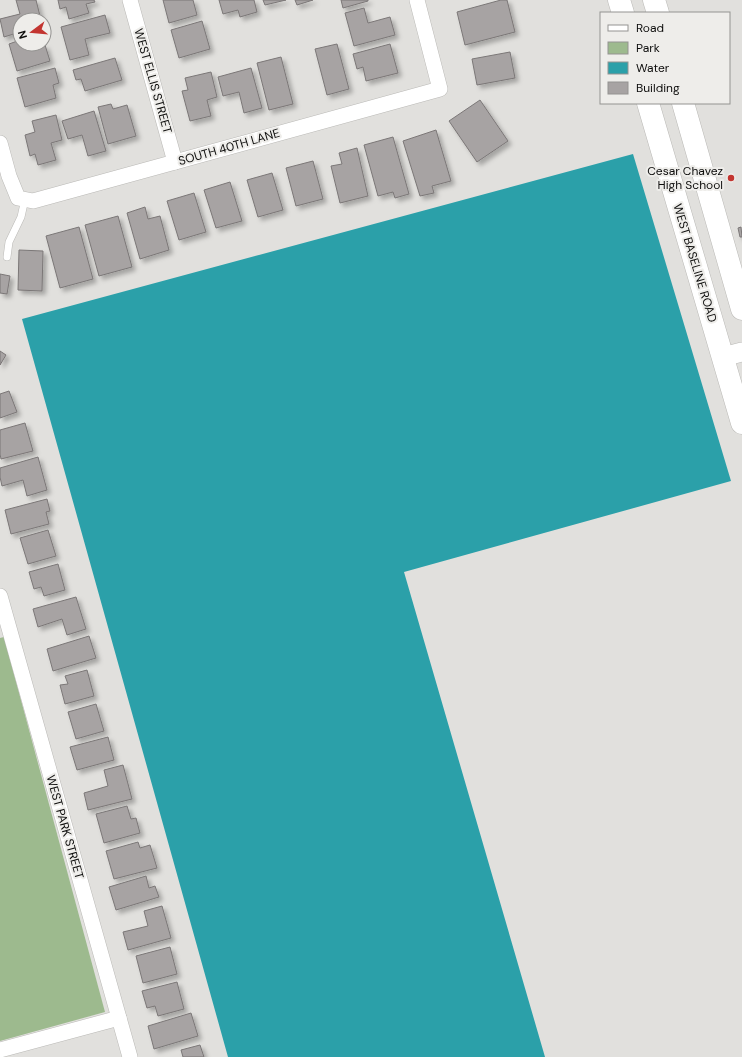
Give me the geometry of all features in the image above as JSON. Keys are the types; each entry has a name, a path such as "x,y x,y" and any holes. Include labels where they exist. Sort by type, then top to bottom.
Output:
{"main road":[{"path":"619,0 623,12"},
{"path":"654,0 658,12"},
{"name":"WEST BASELINE ROAD","path":"648,104 660,145 733,354 742,423"},
{"path":"683,104 742,309"}],"street":[{"name":"WEST ELLIS STREET","path":"130,0 175,162"},
{"name":"SOUTH 40TH LANE","path":"21,198 33,200 440,89 417,0"},
{"path":"0,143 9,176 21,198"},
{"name":"WEST PARK STREET","path":"0,596 4,627 130,1057"},
{"path":"0,1050 119,1018"}],"lane":[{"path":"7,257 9,242 21,217 21,198"}],"green space":[{"path":"4,637 105,1012 0,1041 0,638"}],"water":[{"path":"633,154 731,481 404,572 545,1057 228,1057 22,319"}],"building":[{"path":"16,0 36,0 39,12 19,12"},
{"path":"58,0 94,0 95,2 86,4 89,13 69,19 66,7 60,9"},
{"path":"163,0 193,0 197,15 169,23"},
{"path":"219,0 254,0 257,12 240,17 238,10 223,14"},
{"path":"263,0 286,0 265,5"},
{"path":"295,0 313,0 297,5"},
{"path":"341,0 368,0 368,1 343,8"},
{"path":"501,0 507,0 515,32 465,45 457,12"},
{"path":"364,8 368,23 390,17 395,35 354,46 345,13"},
{"path":"105,15 110,33 85,39 89,55 70,60 61,27"},
{"path":"12,16 12,34 4,37 0,19"},
{"path":"202,21 210,49 179,58 171,30"},
{"path":"12,43 12,52 47,52 50,61 17,71 9,44"},
{"path":"337,44 349,89 327,95 315,49"},
{"path":"390,44 398,73 366,81 363,67 357,69 353,54"},
{"path":"510,52 515,78 477,85 472,59"},
{"path":"281,57 293,104 269,110 257,63"},
{"path":"115,58 122,80 85,91 81,79 76,80 73,70"},
{"path":"55,68 59,83 53,85 56,98 25,107 17,78"},
{"path":"251,68 262,108 244,113 239,92 223,96 218,77"},
{"path":"211,72 217,97 207,100 211,116 190,121 182,91 188,90 185,78"},
{"path":"480,100 508,141 477,162 449,121"},
{"path":"111,104 113,109 127,105 136,136 108,144 98,107"},
{"path":"94,111 106,151 88,156 82,135 68,139 62,121"},
{"path":"56,115 62,140 51,143 56,160 38,165 35,154 30,156 25,135 35,132 32,121"},
{"path":"436,130 451,181 432,186 434,193 420,196 403,141"},
{"path":"393,137 409,194 395,198 393,192 378,196 364,145"},
{"path":"357,148 368,196 340,203 331,166 342,164 339,153"},
{"path":"313,161 323,199 296,206 286,168"},
{"path":"272,173 283,210 258,217 247,180"},
{"path":"230,182 242,221 216,228 204,190"},
{"path":"194,193 206,232 179,240 167,201"},
{"path":"145,207 148,219 160,216 169,250 140,259 127,213"},
{"path":"118,216 132,267 99,276 85,225"},
{"path":"79,227 93,279 60,288 46,236"},
{"path":"741,227 742,237 740,237 738,228"},
{"path":"19,250 43,251 42,291 18,290"},
{"path":"0,274 10,276 7,294 0,293"},
{"path":"0,351 6,355 0,365"},
{"path":"9,391 17,412 0,418 0,394"},
{"path":"25,423 33,451 1,459 0,430"},
{"path":"38,457 47,490 27,496 23,480 2,486 0,468"},
{"path":"47,499 50,511 46,512 49,524 11,534 5,510"},
{"path":"48,530 56,556 28,564 20,538"},
{"path":"58,564 65,590 44,596 41,587 34,589 29,572"},
{"path":"76,597 86,629 67,635 62,619 38,627 33,609"},
{"path":"89,636 96,658 53,671 47,649"},
{"path":"87,670 94,696 65,704 60,685 68,684 65,676"},
{"path":"96,704 104,731 76,739 68,712"},
{"path":"108,737 114,760 77,770 70,747"},
{"path":"123,765 132,799 88,810 84,793 108,786 104,770"},
{"path":"127,806 131,819 136,818 140,833 104,843 96,814"},
{"path":"138,842 140,848 150,845 157,868 114,879 106,851"},
{"path":"146,876 149,888 155,886 159,897 116,910 109,887"},
{"path":"162,906 171,938 128,950 123,932 148,926 144,911"},
{"path":"170,947 177,974 143,983 136,956"},
{"path":"177,982 184,1009 158,1016 155,1006 147,1008 142,991"},
{"path":"191,1013 198,1036 154,1049 148,1026"},
{"path":"200,1045 204,1057 183,1057 181,1050"}],"place":[{"name":"Cesar Chavez High School","path":"731,178"}]}
